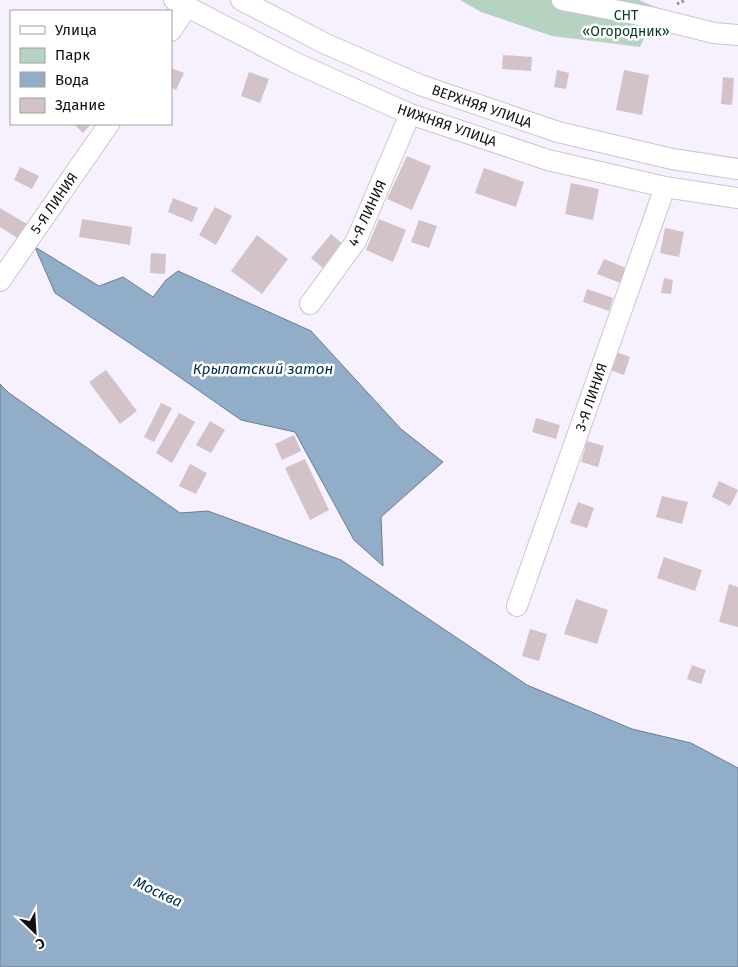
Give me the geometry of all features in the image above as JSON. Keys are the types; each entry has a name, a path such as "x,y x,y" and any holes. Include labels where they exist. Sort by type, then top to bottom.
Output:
{"street":[{"name":"ВЕРХНЯЯ УЛИЦА","path":"240,0 326,44 420,85 549,129 672,160 738,169"},
{"path":"562,0 650,17 714,33 738,35"},
{"path":"172,28 181,4"},
{"name":"НИЖНЯЯ УЛИЦА","path":"181,4 296,63 410,114 548,160 666,187 738,198"},
{"name":"4-Я ЛИНИЯ","path":"310,304 356,241 410,114"},
{"name":"5-Я ЛИНИЯ","path":"0,281 107,125"},
{"name":"3-Я ЛИНИЯ","path":"517,606 666,187"}],"green space":[{"name":"СНТ «Огородник»","path":"460,0 639,0 658,8 640,47 552,36 481,12"}],"water":[{"name":"Крылатский затон","path":"35,247 99,286 123,277 153,297 166,280 178,271 311,331 401,429 443,462 381,517 383,566 354,540 295,432 241,420 55,293"},
{"name":"Москва","path":"0,384 9,393 180,513 208,511 341,560 527,685 632,729 691,743 738,768 738,967 0,967"}],"building":[{"path":"503,55 532,57 531,71 502,69"},
{"path":"172,68 184,73 176,90 172,88"},
{"path":"557,70 569,73 566,89 554,87"},
{"path":"624,70 649,75 642,115 616,110"},
{"path":"249,72 269,79 260,103 241,96"},
{"path":"723,77 734,78 732,105 721,104"},
{"path":"75,125 90,125 83,133"},
{"path":"407,156 431,166 412,210 387,199"},
{"path":"20,167 39,176 32,189 14,180"},
{"path":"484,168 524,182 516,207 475,193"},
{"path":"571,183 599,189 593,220 565,214"},
{"path":"173,198 198,208 192,222 168,212"},
{"path":"215,207 232,216 216,245 199,235"},
{"path":"0,208 27,224 19,239 0,227"},
{"path":"82,219 132,227 130,245 79,237"},
{"path":"379,219 406,230 393,262 366,250"},
{"path":"419,220 437,226 429,248 411,242"},
{"path":"665,228 684,232 679,257 660,253"},
{"path":"331,234 343,244 323,268 311,258"},
{"path":"257,235 288,259 262,294 231,271"},
{"path":"151,253 166,254 165,274 150,273"},
{"path":"604,259 629,269 623,284 597,274"},
{"path":"664,278 673,280 671,294 661,293"},
{"path":"587,289 613,298 609,311 583,302"},
{"path":"616,352 630,357 624,375 610,370"},
{"path":"106,370 137,411 120,424 89,382"},
{"path":"161,403 172,408 154,442 144,437"},
{"path":"179,413 195,422 172,463 156,453"},
{"path":"536,418 560,425 556,439 532,432"},
{"path":"210,421 225,430 211,453 196,445"},
{"path":"294,435 301,451 282,460 275,444"},
{"path":"587,441 604,446 598,467 581,462"},
{"path":"305,459 329,510 310,520 285,468"},
{"path":"190,464 207,473 196,494 179,486"},
{"path":"719,481 738,490 730,506 712,497"},
{"path":"662,496 688,502 682,524 656,517"},
{"path":"578,502 594,508 587,528 570,523"},
{"path":"664,557 702,570 695,591 657,578"},
{"path":"729,584 738,587 738,627 719,622"},
{"path":"576,599 608,610 597,644 564,634"},
{"path":"530,629 547,634 539,661 522,656"},
{"path":"692,665 706,670 701,684 687,679"}]}
